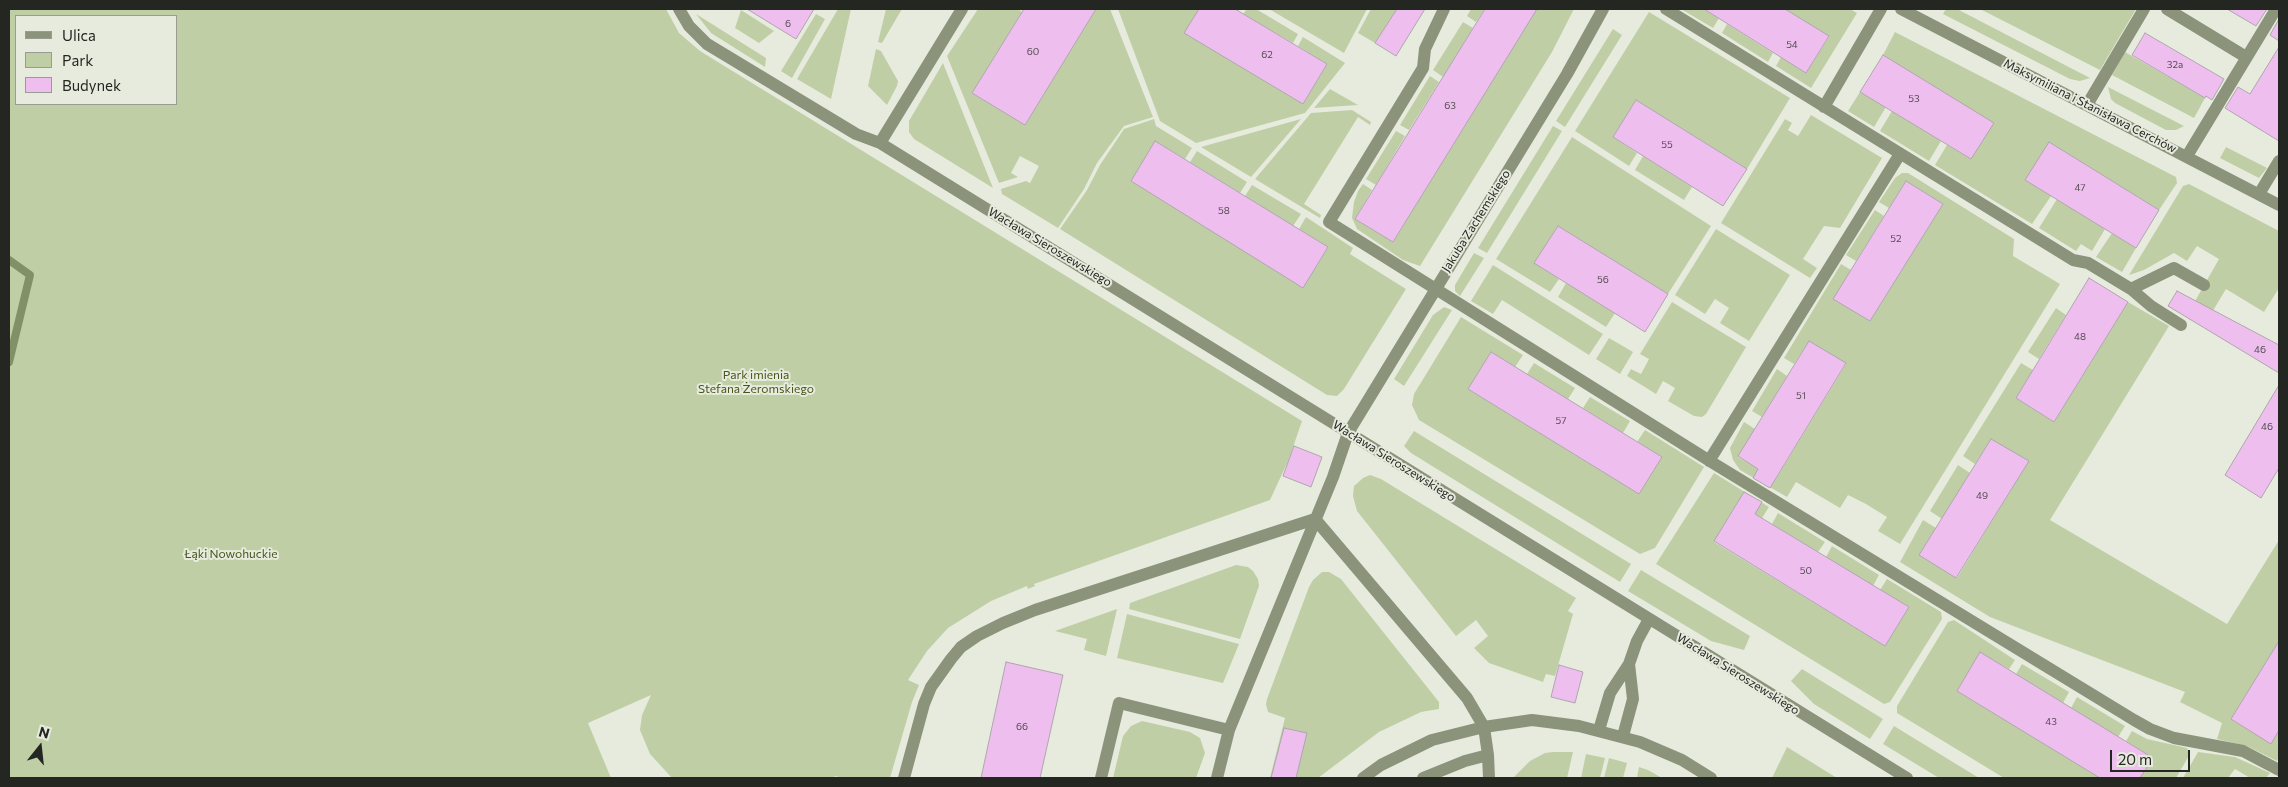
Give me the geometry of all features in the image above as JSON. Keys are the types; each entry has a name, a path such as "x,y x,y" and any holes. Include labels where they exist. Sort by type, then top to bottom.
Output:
{"street":[{"name":"Wacława Sieroszewskiego","path":"679,9 689,26 707,44 856,134 880,143 1650,619 1710,658 1907,778"},
{"path":"880,143 962,9"},
{"path":"1444,9 1424,49 1423,68 1329,222 1709,461 2150,729 2174,738 2243,751 2279,770"},
{"name":"Jakuba Zachemskiego","path":"1217,778 1230,730 1348,433 1567,74 1603,9"},
{"path":"1666,9 2073,260 2088,263 2131,289 2151,306 2181,325"},
{"path":"1824,107 1881,9"},
{"name":"Maksymiliana i Stanisława Cerchów","path":"1903,9 2279,205"},
{"path":"2087,105 2144,9"},
{"path":"2166,9 2246,57"},
{"path":"2187,156 2276,9"},
{"path":"1709,461 1900,154"},
{"path":"2259,194 2279,161"},
{"path":"2131,289 2174,268 2204,285"},
{"path":"904,778 931,687 950,659 961,647 977,636 1035,610 1315,518 1467,698 1484,727 1489,778"},
{"path":"1599,730 1610,693 1630,664 1637,642 1650,619"},
{"path":"1623,736 1632,699 1630,664"},
{"path":"1102,778 1119,703 1230,730"},
{"path":"1363,778 1432,740 1484,727 1532,720 1599,730 1623,736 1660,750 1711,778"},
{"path":"1423,778 1448,767 1488,755"}],"green space":[{"path":"9,9 666,9 679,33 700,51 1302,421 1289,459 1270,500 1034,584 1035,586 1028,589 1027,586 991,601 948,628 927,651 908,680 919,685 912,702 890,778 842,778 835,776 834,778 672,778 650,754 640,730 642,715 651,695 588,723 611,778 9,778"},
{"path":"838,9 851,9 831,99 797,79"},
{"path":"886,9 902,9 882,43 878,42"},
{"path":"978,9 1018,9 1022,12 972,93 1025,125 1096,9 1110,9 1153,117 1124,126 1097,163 1084,189 1058,228 1002,194 1001,189 1026,181 1030,183 1039,166 1020,156 1011,173 1018,177 999,183 947,56"},
{"path":"1118,9 1199,9 1185,33 1303,104 1327,64 1298,46 1303,37 1345,63 1305,113 1196,143 1160,121"},
{"path":"1247,9 1256,9 1298,34 1293,43 1243,14"},
{"path":"1269,9 1367,9 1344,53"},
{"path":"1371,9 1397,9 1375,43 1358,33"},
{"path":"1471,9 1485,9 1476,22 1467,16"},
{"path":"1523,9 1574,9 1552,52 1420,266 1403,260 1357,229 1352,218 1354,202 1358,191 1363,184 1372,190 1355,219 1393,242 1533,15"},
{"path":"1681,9 1704,9 1719,18 1713,28"},
{"path":"1785,9 1850,9 1857,13 1811,88 1776,66 1781,57 1806,73 1829,37"},
{"path":"1946,9 1957,9 2090,78 2080,81 2070,79 1943,14"},
{"path":"1980,9 2136,9 2100,70"},
{"path":"741,10 774,31 759,43 735,28"},
{"path":"1649,12 1790,98 1747,169 1636,100 1613,137 1637,153 1629,166 1575,131"},
{"path":"696,14 766,58 765,67 711,33"},
{"path":"816,14 825,19 792,78 781,71"},
{"path":"1463,22 1473,28 1443,77 1433,70"},
{"path":"1727,24 1773,53 1768,62 1722,33"},
{"path":"1613,29 1622,35 1565,127 1556,121"},
{"path":"1895,32 2176,177 2177,183 2159,210 2049,142 2051,196 2032,224 1935,165 1947,145 1971,159 1993,123 1883,55"},
{"path":"876,49 881,51 898,81 887,105 868,86"},
{"path":"2125,52 2205,98 2194,118 2112,75"},
{"path":"943,63 993,188 914,139 909,132 909,121"},
{"path":"1430,76 1439,82 1409,130 1400,125"},
{"path":"2108,87 2184,126 2176,130 2166,130 2115,103 2111,99"},
{"path":"1330,89 1358,105 1314,108"},
{"path":"1860,92 1886,107 1874,127 1848,111"},
{"path":"1352,110 1371,122 1370,125 1358,117 1304,204 1321,215 1320,218 1255,179 1311,113"},
{"path":"1892,111 1941,141 1929,161 1880,131"},
{"path":"1811,115 1882,158 1840,228 1824,226 1803,259 1817,268 1810,278 1721,223 1785,119 1792,123 1788,130 1798,136"},
{"path":"1154,119 1156,126 1192,148 1185,159 1155,141 1131,181 1303,287 1328,247 1299,229 1306,217 1353,248 1350,254 1406,289 1344,389 1337,396 1327,395 1060,229 1087,190 1100,165 1124,129"},
{"path":"1301,119 1251,177 1201,147"},
{"path":"1553,126 1562,131 1487,253 1478,248"},
{"path":"1396,131 1405,136 1376,185 1366,179"},
{"path":"1572,137 1711,226 1668,294 1558,226 1535,263 1559,279 1550,292 1496,259"},
{"path":"2226,147 2267,168 2259,178 2220,158"},
{"path":"1197,151 1247,182 1240,193 1190,162"},
{"path":"1643,156 1692,187 1684,200 1635,170"},
{"path":"1902,173 1908,173 2014,239 2013,256 2060,284 1900,544 1878,531 1887,517 1866,504 1848,495 1840,508 1796,482 1787,497 1740,470 1733,460 1730,448 1744,422 1755,429 1738,457 1776,479 1846,364 1809,341 1794,364 1784,358 1841,264 1851,270 1834,299 1870,321 1943,204 1906,181 1889,208 1879,202 1895,178"},
{"path":"2189,184 2279,231 2279,288 2264,312 2226,289 2203,327 2186,317 2219,259 2197,246 2187,261 2174,253 2144,270 2129,275 2183,186"},
{"path":"1252,185 1301,214 1293,226 1245,196"},
{"path":"2057,199 2105,229 2092,251 2081,244 2076,251 2039,228"},
{"path":"1875,210 1884,216 1856,261 1846,255"},
{"path":"1716,229 1790,275 1749,341 1720,323 1729,308 1715,299 1705,314 1675,295"},
{"path":"2112,233 2136,248 2122,272 2096,257"},
{"path":"1474,253 1484,258 1460,296 1455,291 1455,285"},
{"path":"1493,265 1603,334 1589,355 1502,300 1493,314 1471,301"},
{"path":"1566,283 1615,313 1606,327 1558,297"},
{"path":"1672,302 1746,347 1706,414 1702,417 1694,416 1668,401 1675,388 1663,381 1656,394 1627,376 1631,369 1641,374 1649,359 1640,354"},
{"path":"2128,302 2169,326 2050,520 2227,624 2279,540 2279,641 2231,719 2271,743 2279,730 2279,756 2277,761 2249,747 2217,739 2222,723 2180,702 2185,692 1990,617 1900,562 1923,520 1936,528 1919,555 1957,578 2028,462 1991,439 1975,464 1963,456 2021,363 2033,370 2016,398 2054,422"},
{"path":"1444,307 1452,310 1404,386 1394,379 1433,315"},
{"path":"2056,308 2066,315 2039,359 2028,352"},
{"path":"1461,317 1523,355 1515,367 1491,352 1468,389 1639,494 1662,457 1637,442 1645,430 1704,467 1655,548 1640,554 1419,420 1412,405 1414,394"},
{"path":"1609,338 1633,352 1620,374 1596,359"},
{"path":"1534,363 1575,388 1568,399 1527,374"},
{"path":"1777,369 1787,376 1762,417 1752,411"},
{"path":"1590,397 1630,421 1623,433 1583,408"},
{"path":"1414,431 1631,564 1620,582 1411,453 1404,446"},
{"path":"1958,465 1970,473 1942,519 1930,511"},
{"path":"1714,473 1769,507 1762,518 1737,503 1714,542 1885,646 1909,607 1880,590 1887,579 1941,612 1942,619 1890,702 1884,704 1656,564"},
{"path":"1370,475 1381,479 1576,598 1568,611 1573,614 1555,676 1546,674 1543,682 1489,663 1474,648 1488,636 1476,620 1456,636 1357,511 1353,496 1354,486"},
{"path":"1778,513 1825,542 1818,552 1772,524"},
{"path":"1832,546 1879,575 1873,586 1826,557"},
{"path":"1236,565 1248,567 1253,571 1258,579 1259,586 1240,639 1129,609 1130,603"},
{"path":"1641,570 1750,636 1744,650 1711,641 1628,591"},
{"path":"1322,572 1329,572 1341,579 1439,702 1439,709 1421,712 1379,732 1318,778 1270,778 1285,718 1268,712 1267,699 1309,587 1313,580"},
{"path":"1117,609 1106,656 1084,650 1087,639 1055,631"},
{"path":"1127,614 1239,644 1223,683 1117,658"},
{"path":"1954,620 2015,660 2009,669 1980,653 1957,691 2100,778 2004,778 1897,713 1897,706 1948,622"},
{"path":"2022,664 2069,692 2063,703 2016,674"},
{"path":"1802,669 1883,719 1870,739 1814,704 1791,681"},
{"path":"2077,697 2125,726 2118,737 2071,708"},
{"path":"1142,721 1190,732 1200,738 1205,753 1196,778 1113,778 1123,736 1131,726"},
{"path":"1894,726 1979,778 1939,778 1883,744"},
{"path":"2132,731 2147,739 2187,748 2190,754 2176,778 2140,778 2152,758 2126,741"},
{"path":"1787,747 1837,778 1772,778"},
{"path":"1573,752 1567,778 1513,778 1530,761 1545,753"},
{"path":"2198,752 2235,757 2270,773 2266,778 2250,778 2235,769 2228,778 2183,778"},
{"path":"1586,754 1605,758 1600,778 1581,778"},
{"path":"1609,758 1627,763 1623,778 1604,778"},
{"path":"1639,767 1648,770 1662,778 1637,778"}],"building":[{"path":"747,9 814,9 796,39"},
{"path":"1024,9 1096,9 1025,125 972,93"},
{"path":"1199,9 1235,9 1327,64 1303,104 1184,33"},
{"path":"1397,9 1425,9 1396,56 1375,43"},
{"path":"1485,9 1537,9 1393,242 1355,219"},
{"path":"1704,9 1785,9 1829,36 1806,73"},
{"path":"2227,9 2267,9 2256,26"},
{"path":"2279,19 2279,41 2270,35"},
{"path":"2145,33 2224,79 2212,100 2206,96 2205,98 2132,55"},
{"path":"2279,47 2279,141 2225,108 2238,87 2250,94"},
{"path":"1883,55 1994,123 1971,159 1860,92"},
{"path":"1636,100 1747,169 1723,206 1613,137"},
{"path":"1155,141 1328,247 1303,288 1131,181"},
{"path":"2049,142 2159,210 2136,248 2025,180"},
{"path":"1906,181 1943,204 1870,321 1833,299"},
{"path":"1558,226 1668,294 1645,332 1534,263"},
{"path":"2089,278 2128,302 2054,422 2016,398"},
{"path":"2177,291 2279,345 2279,373 2168,306"},
{"path":"1809,341 1846,363 1770,488 1753,478 1758,469 1738,456"},
{"path":"1491,352 1662,457 1639,494 1468,389"},
{"path":"2279,385 2279,468 2261,498 2225,475"},
{"path":"1991,439 2029,461 1956,578 1919,555"},
{"path":"1294,446 1322,457 1311,487 1283,476"},
{"path":"1744,492 1762,502 1755,514 1909,607 1885,646 1714,541"},
{"path":"2279,641 2279,730 2271,744 2231,719"},
{"path":"1980,652 2153,758 2140,778 2100,778 1957,691"},
{"path":"1006,662 1063,675 1040,778 981,778"},
{"path":"1559,665 1583,672 1575,703 1551,697"},
{"path":"1284,728 1307,733 1296,778 1271,778"}],"waterway":[{"path":"9,260 30,275 9,362"}],"park label":[{"name":"Park imienia Stefana Żeromskiego","path":"756,382"},
{"name":"Łąki Nowohuckie","path":"231,554"}]}
